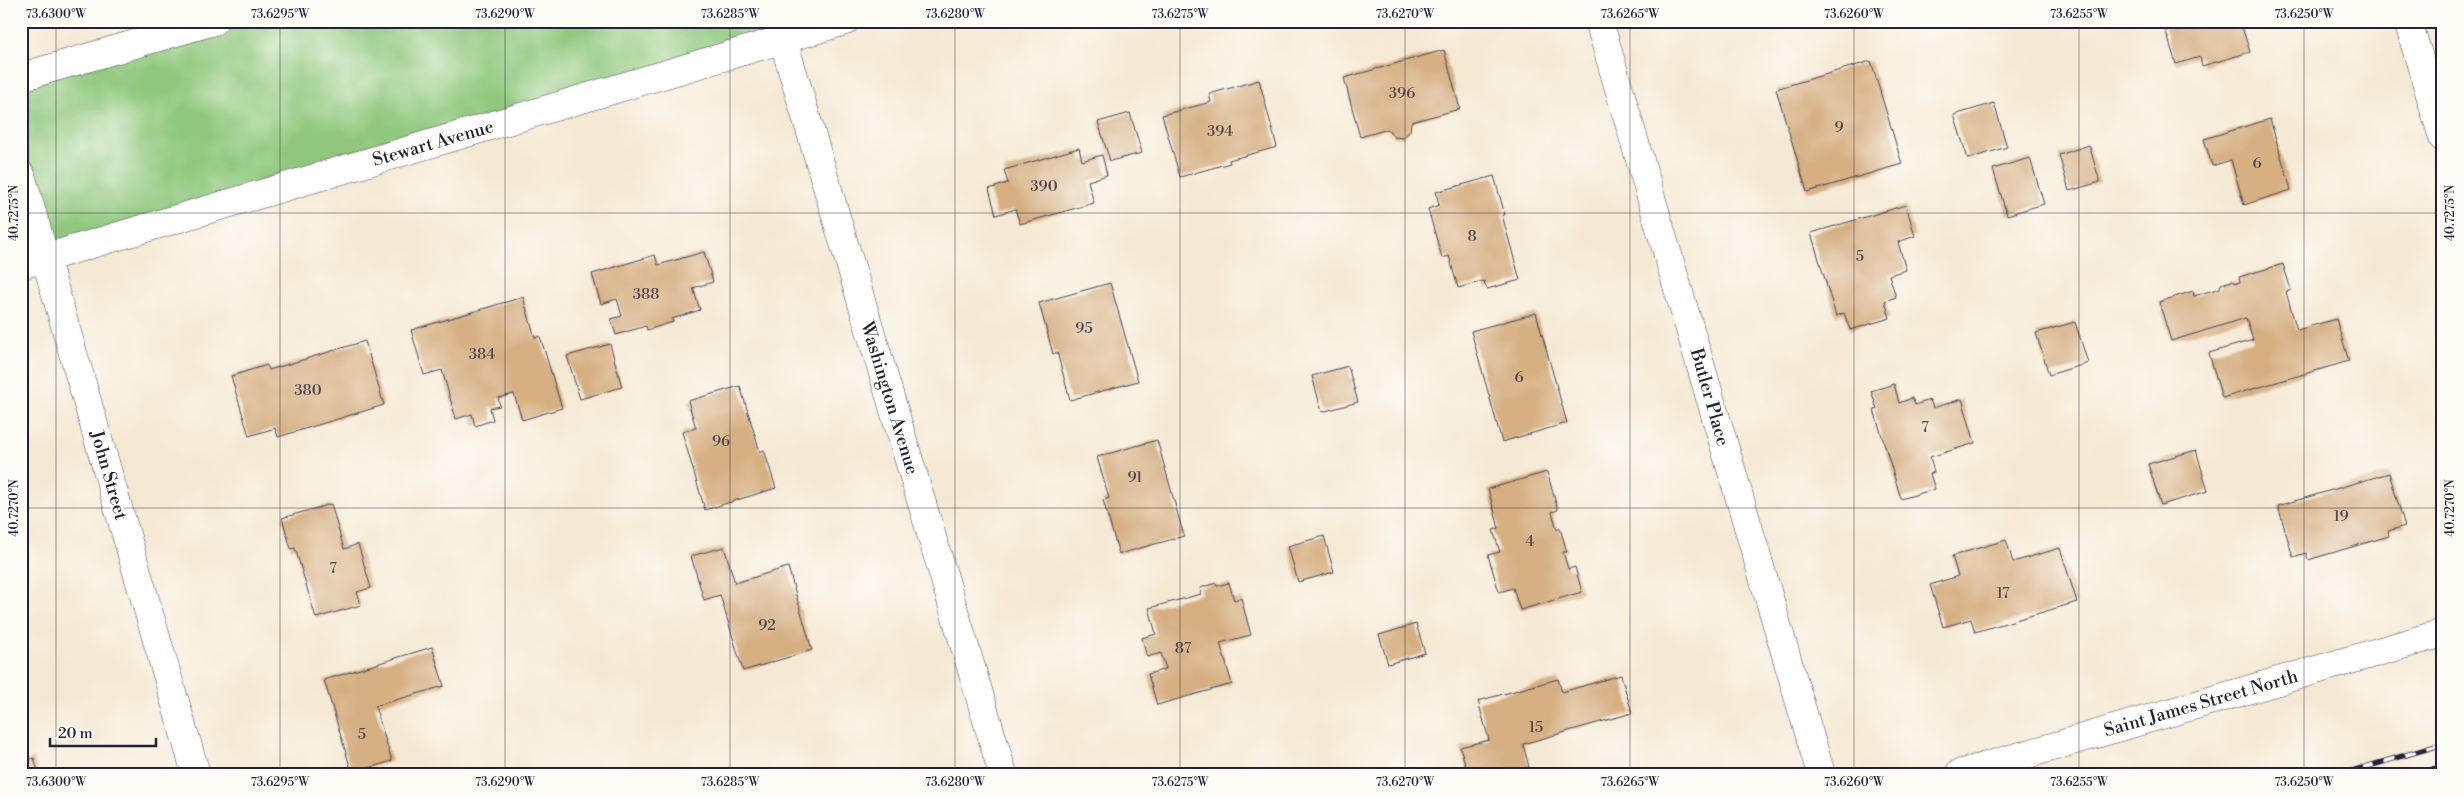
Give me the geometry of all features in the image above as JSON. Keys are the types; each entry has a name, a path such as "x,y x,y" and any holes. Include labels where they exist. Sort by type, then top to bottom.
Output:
{"street":[{"path":"21,78 214,21"},
{"name":"Stewart Avenue","path":"33,261 780,30 845,21"},
{"name":"Butler Place","path":"1599,21 1821,774"},
{"path":"2408,21 2443,138"},
{"name":"Washington Avenue","path":"780,30 1003,774"},
{"name":"John Street","path":"21,175 33,261 196,774"},
{"name":"Saint James Street North","path":"1959,774 2443,633"}],"green space":[{"path":"204,21 871,21 21,270 21,74"}],"building":[{"path":"2171,21 2240,21 2250,52 2202,66 2200,57 2176,64 2164,25"},
{"path":"1444,50 1460,109 1411,122 1410,131 1403,138 1394,137 1388,129 1360,137 1344,78"},
{"path":"1871,61 1902,164 1807,192 1776,89"},
{"path":"1259,80 1277,147 1229,160 1230,163 1180,177 1162,115 1211,102 1209,94"},
{"path":"1994,103 2007,147 1968,159 1954,115"},
{"path":"1130,113 1142,153 1110,161 1098,122"},
{"path":"2270,119 2291,190 2244,205 2231,160 2212,166 2204,139"},
{"path":"2089,145 2100,182 2069,191 2059,155"},
{"path":"1079,148 1082,161 1102,155 1107,175 1088,181 1094,203 1020,224 1015,209 996,215 989,189 1008,183 1004,170"},
{"path":"2030,158 2044,204 2007,215 1993,169"},
{"path":"1494,176 1505,215 1502,215 1520,280 1487,289 1484,281 1458,288 1449,256 1442,258 1428,209 1439,205 1436,192"},
{"path":"1906,205 1915,236 1898,242 1906,270 1889,275 1896,297 1885,301 1890,318 1850,330 1844,313 1836,316 1811,233"},
{"path":"704,252 713,282 693,288 700,310 672,319 673,322 647,330 646,326 616,335 611,319 622,316 617,299 601,304 592,274 655,255 658,265"},
{"path":"2283,264 2291,290 2286,292 2297,330 2336,319 2349,361 2222,398 2209,353 2253,340 2246,318 2171,341 2159,302 2193,291 2194,296 2220,288 2221,284 2232,281 2237,283 2240,282 2239,277"},
{"path":"1110,283 1138,381 1070,400 1057,352 1053,354 1039,303"},
{"path":"523,297 535,338 540,336 562,408 522,420 514,394 498,398 500,406 490,408 493,420 475,426 472,414 456,419 442,370 424,375 411,330"},
{"path":"1536,313 1567,423 1502,442 1471,331"},
{"path":"2075,322 2088,363 2049,375 2036,333"},
{"path":"365,341 384,405 278,437 275,428 249,436 231,376 267,365 269,370"},
{"path":"610,344 622,387 580,399 567,356"},
{"path":"1348,366 1358,402 1322,412 1312,376"},
{"path":"1894,384 1899,403 1912,398 1915,405 1930,400 1933,408 1962,399 1975,443 1930,457 1934,472 1930,474 1935,489 1901,499 1874,410 1877,409 1871,391"},
{"path":"740,386 760,452 764,450 776,488 705,510 682,432 696,428 688,401"},
{"path":"1157,440 1184,536 1119,554 1103,500 1109,498 1097,457"},
{"path":"2196,450 2208,491 2161,505 2148,464"},
{"path":"1547,472 1558,510 1552,512 1557,530 1560,528 1567,552 1563,552 1568,569 1575,567 1582,592 1520,610 1513,588 1499,592 1488,555 1500,552 1493,530 1499,528 1488,489"},
{"path":"2389,473 2405,526 2388,531 2389,536 2308,560 2306,553 2293,557 2278,506"},
{"path":"331,504 344,549 358,544 371,588 357,592 361,605 316,618 295,548 291,549 282,518"},
{"path":"1324,536 1334,572 1298,582 1288,546"},
{"path":"2006,540 2013,562 2060,548 2077,602 1975,632 1971,619 1943,627 1930,585 1958,576 1952,556"},
{"path":"724,547 735,583 788,567 812,650 743,671 720,595 704,600 691,556"},
{"path":"1216,583 1217,586 1229,583 1234,600 1241,598 1251,635 1220,643 1232,684 1157,705 1148,674 1166,669 1161,653 1147,657 1142,638 1156,634 1149,608 1201,594 1200,588"},
{"path":"1416,624 1425,653 1388,664 1379,635"},
{"path":"432,647 444,686 375,706 392,761 352,773 324,680"},
{"path":"1621,675 1632,713 1523,744 1529,767 1504,774 1468,774 1460,747 1489,740 1478,701 1558,679 1562,692"},
{"path":"34,758 39,774 21,774 21,762"}],"railway":[{"path":"2342,774 2443,744"},
{"path":"2418,774 2443,766"}]}
